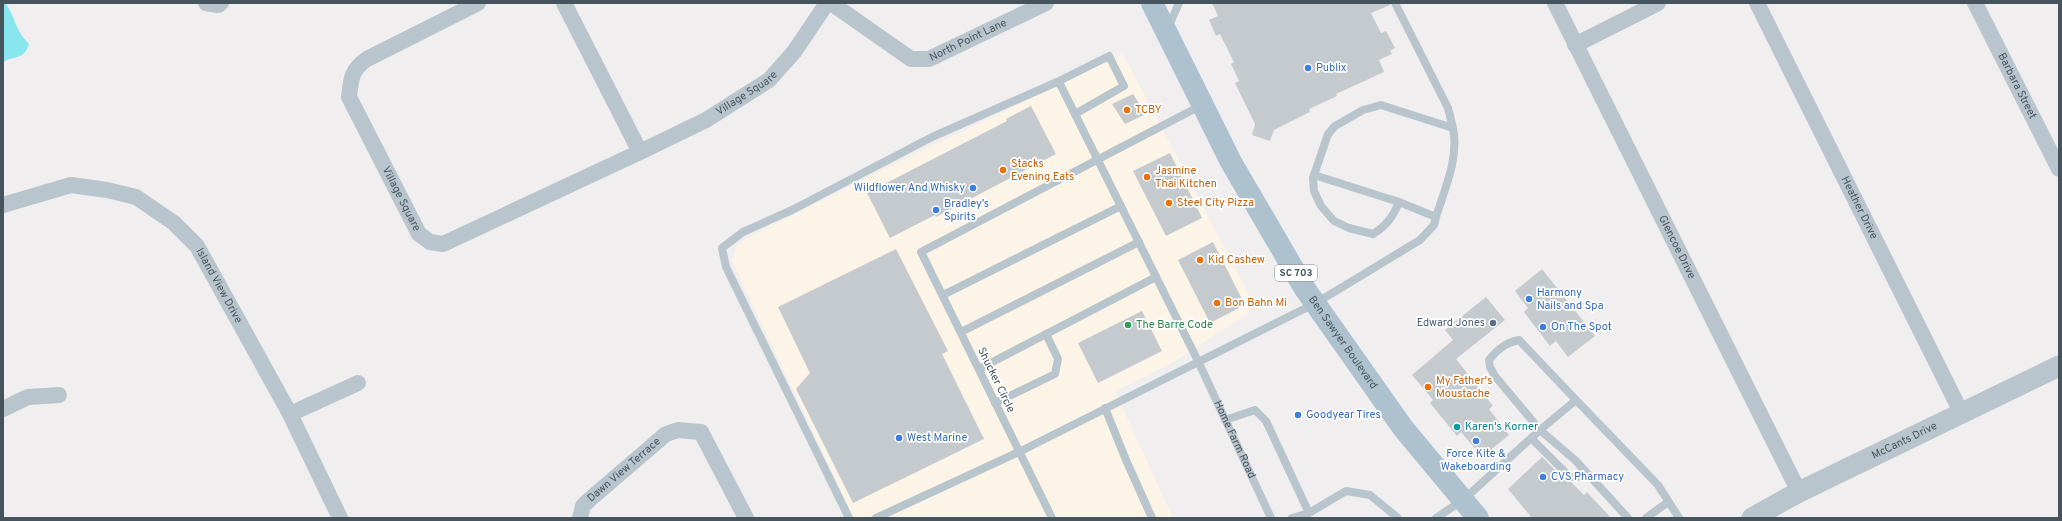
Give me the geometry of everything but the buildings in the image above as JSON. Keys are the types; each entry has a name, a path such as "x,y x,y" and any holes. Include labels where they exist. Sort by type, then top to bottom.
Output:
{"main road":[{"name":"Ben Sawyer Boulevard","path":"1152,3 1231,162 1316,303 1403,428 1478,518"}],"street":[{"path":"206,3 218,5 221,3"},
{"name":"Village Square","path":"478,3 367,59 357,66 351,81 349,97 420,234 430,242 443,244 706,120 769,80 794,52 827,3"},
{"path":"564,3 640,152"},
{"name":"North Point Lane","path":"831,3 911,59 929,59 1046,3"},
{"name":"Glencoe Drive","path":"1555,3 1799,492"},
{"path":"1575,44 1658,3"},
{"name":"Heather Drive","path":"1757,3 1962,414"},
{"name":"Barbara Street","path":"1974,3 2059,169"},
{"name":"Island View Drive","path":"3,205 71,184 108,190 136,197 174,223 197,246 290,414 340,518"},
{"name":"McCants Drive","path":"1752,518 1799,492 2059,366"},
{"path":"290,414 358,383"},
{"path":"3,409 28,397 59,395"},
{"name":"Dawn View Terrace","path":"580,518 583,506 589,500 666,434 678,430 701,432 746,518"}],"lane":[{"path":"1166,32 1179,3"},
{"path":"876,518 1019,452 1316,303 1420,240 1434,224 1455,151 1453,128 1448,108 1395,3"},
{"path":"849,518 726,267 722,248 743,232 792,210 932,137 1057,82 1109,56 1124,86 1075,114"},
{"name":"Home Farm Road","path":"1057,82 1062,86 1198,361 1271,518"},
{"path":"1098,159 1202,105"},
{"path":"1399,202 1395,213 1384,228 1373,234 1349,228 1334,221 1321,206 1314,191 1314,175 1328,134 1335,126 1363,110 1381,105 1453,128"},
{"name":"Shucker Circle","path":"1052,518 921,252 1098,159"},
{"path":"1314,175 1399,202 1436,217"},
{"path":"942,296 1121,206"},
{"path":"960,332 1139,242"},
{"path":"979,369 1156,277"},
{"path":"995,403 1055,374 1058,360 1046,334"},
{"path":"1628,518 1575,460 1540,430 1495,376 1490,367 1489,360 1498,348 1510,342 1519,340 1658,485 1679,518"},
{"path":"1436,518 1463,500 1540,430 1576,400"},
{"path":"1105,408 1152,518"},
{"path":"1225,420 1255,410 1266,421 1309,513"},
{"path":"1531,438 1570,477 1576,477 1586,473"},
{"path":"1292,518 1309,513 1346,490 1370,494 1398,518"},
{"path":"1646,518 1668,502"}],"shaded area":[{"path":"1123,54 1249,295 1252,304 1248,314 1170,364 1115,391 1173,518 854,518 732,261 738,243 878,172"}],"water":[{"path":"3,3 5,3 9,8 20,33 29,44 25,53 3,62"}],"place":[{"name":"Publix","path":"1308,68"},
{"name":"TCBY","path":"1127,110"},
{"name":"Stacks Evening Eats","path":"1003,170"},
{"name":"Jasmine Thai Kitchen","path":"1147,177"},
{"name":"Wildflower And Whisky","path":"973,188"},
{"name":"Steel City Pizza","path":"1169,203"},
{"name":"Bradley’s Spirits","path":"936,210"},
{"name":"Kid Cashew","path":"1200,260"},
{"name":"Harmony Nails and Spa","path":"1529,299"},
{"name":"Bon Bahn Mi","path":"1217,303"},
{"name":"Edward Jones","path":"1493,323"},
{"name":"The Barre Code","path":"1128,325"},
{"name":"On The Spot","path":"1543,327"},
{"name":"My Father's Moustache","path":"1428,387"},
{"name":"Goodyear Tires","path":"1298,415"},
{"name":"Karen's Korner","path":"1457,427"},
{"name":"West Marine","path":"899,438"},
{"name":"Force Kite & Wakeboarding","path":"1476,441"},
{"name":"CVS Pharmacy","path":"1543,477"}]}
